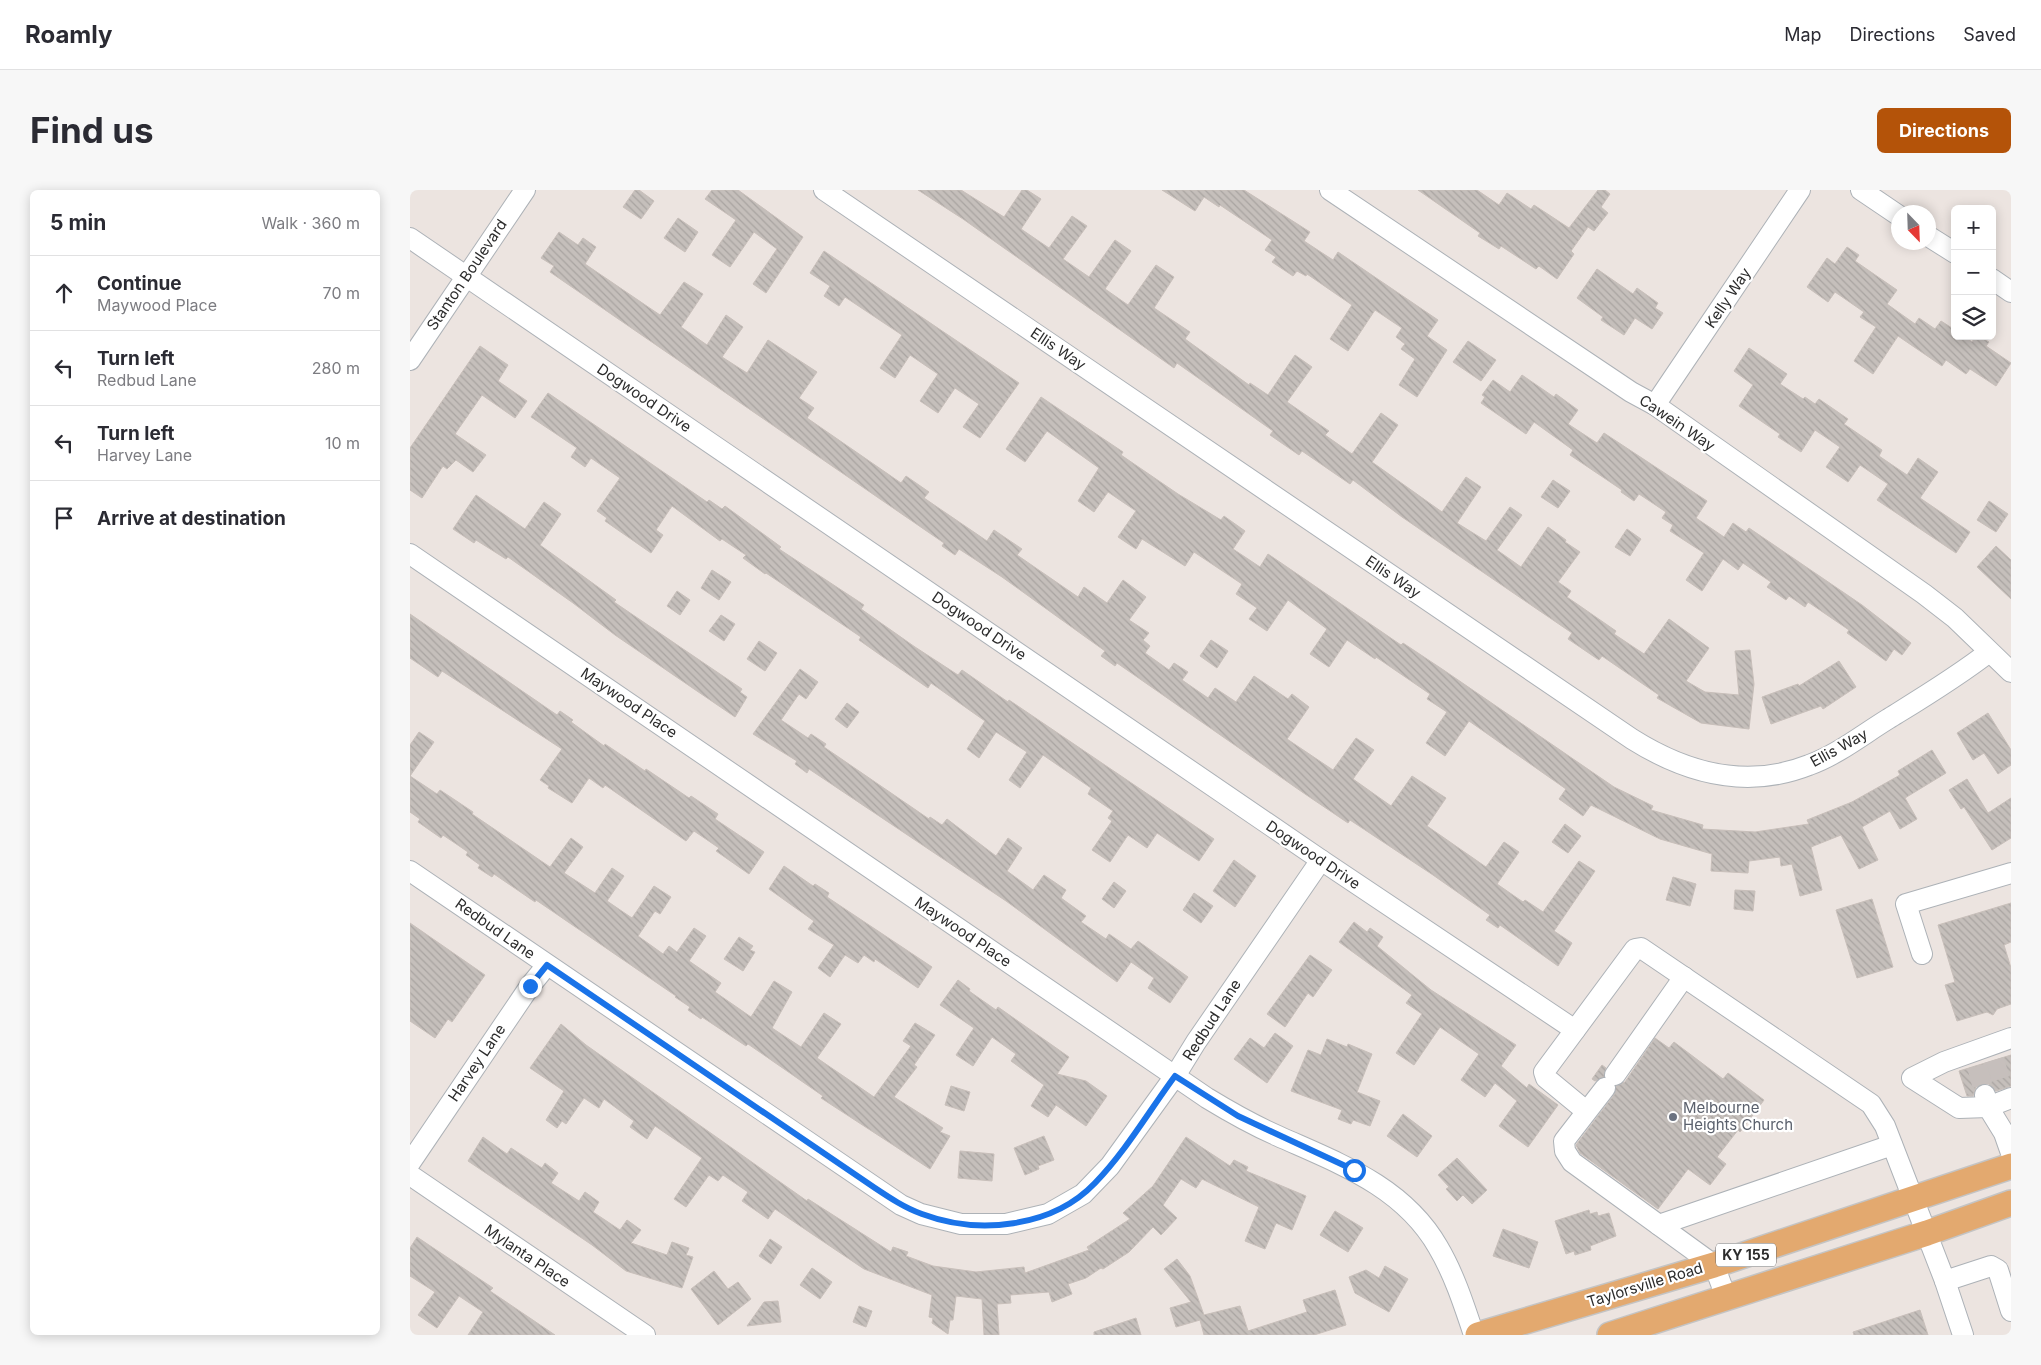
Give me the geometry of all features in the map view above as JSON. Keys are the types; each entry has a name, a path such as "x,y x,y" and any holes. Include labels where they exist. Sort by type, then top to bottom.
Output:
{"main road":[{"name":"Taylorsville Road","path":"1478,1335 1714,1265 1914,1200 2011,1166"},
{"name":"KY 155","path":"1610,1335 1927,1234 2011,1203"}],"street":[{"name":"Stanton Boulevard","path":"410,360 525,190"},
{"name":"Ellis Way","path":"824,190 1632,739 1657,755 1690,769 1731,777 1752,777 1773,775 1809,765 1840,750 1963,672 1989,652"},
{"name":"Cawein Way","path":"1330,190 1631,392 1655,405 1924,594 1955,618 2011,672"},
{"name":"Kelly Way","path":"1655,405 1800,190"},
{"path":"1862,190 1891,210"},
{"name":"Dogwood Drive","path":"410,238 1321,860 1575,1030"},
{"path":"1936,241 1951,250"},
{"path":"1996,282 2011,292"},
{"name":"Maywood Place","path":"410,554 1175,1076 1238,1116 1336,1160 1388,1191 1416,1216 1438,1247 1458,1288 1474,1335"},
{"name":"Redbud Lane","path":"410,871 888,1197 920,1214 961,1224 998,1224 1028,1220 1048,1214 1083,1194 1110,1166 1175,1076 1196,1042 1321,860"},
{"path":"1922,954 1906,904 2011,873"},
{"path":"1586,1111 1544,1075 1635,949 1641,948 1871,1104 1885,1126 1945,1281 1963,1335"},
{"name":"Harvey Lane","path":"410,1163 530,986 547,965"},
{"path":"1684,978 1564,1141 1565,1151 1572,1162 1714,1265 1726,1297"},
{"path":"2011,1038 1983,1056 1944,1062 1912,1078 1959,1108 1999,1097 2004,1132 2011,1153"},
{"path":"1659,1225 1892,1144"},
{"name":"Mylanta Place","path":"410,1176 645,1335"},
{"path":"1945,1281 1991,1266 1995,1267 1998,1270 2011,1311"}],"building":[{"path":"635,190 639,190 654,201 641,219 623,207"},
{"path":"712,190 738,190 803,237 766,293 753,284 777,249 754,232 730,267 712,255 736,220 705,199"},
{"path":"918,190 961,190 1004,217 1022,190 1027,190 1041,199 1021,229 1049,248 1072,216 1087,226 1063,259 1089,277 1115,240 1131,251 1105,289 1128,305 1156,265 1174,277 1154,308 1190,332 1185,339 1249,385 1250,383 1268,395 1295,355 1312,367 1287,402 1329,431 1325,435 1352,454 1381,413 1398,425 1372,462 1442,512 1466,477 1481,487 1457,523 1486,541 1510,507 1522,515 1497,550 1521,567 1548,527 1580,552 1558,582 1571,591 1567,597 1616,631 1614,634 1644,654 1669,619 1709,648 1686,681 1705,692 1739,695 1735,651 1750,650 1754,684 1749,729 1701,723 1657,698 1659,695 1602,656 1599,660 1568,639 1572,633 1402,517 1353,480 1350,484 1302,451 1299,455 1270,435 1273,431 1177,363 1174,368 963,219"},
{"path":"1162,190 1244,190 1310,232 1304,241 1333,260 1338,252 1438,320 1427,336 1447,350 1417,397 1399,385 1415,359 1401,349 1405,344 1396,337 1402,328 1375,310 1348,351 1330,339 1352,305 1307,274 1306,276 1297,271 1293,276 1272,262 1276,257 1265,250 1272,240 1220,205 1219,207 1204,197 1195,211"},
{"path":"1418,190 1477,190 1499,205 1507,193 1531,209 1534,205 1569,228 1598,190 1605,190 1610,194 1601,207 1608,213 1594,231 1588,227 1571,251 1574,254 1557,279 1539,266 1536,269 1501,246 1499,249 1478,236 1480,233"},
{"path":"678,218 698,232 685,252 664,238"},
{"path":"559,232 578,245 583,238 596,247 585,264 660,315 684,282 703,294 681,327 707,345 726,315 743,327 722,357 747,373 768,340 817,372 799,398 814,408 807,418 901,483 906,476 929,492 924,498 987,541 994,530 1022,549 1017,555 1078,597 1084,587 1107,603 1123,580 1146,597 1129,620 1149,633 1143,640 1150,646 1145,653 1169,670 1174,663 1188,672 1182,680 1208,698 1215,688 1236,702 1254,676 1288,699 1292,694 1309,707 1287,739 1333,770 1356,738 1374,750 1353,779 1391,806 1412,776 1446,798 1427,826 1486,867 1504,842 1519,852 1497,884 1523,902 1525,900 1543,912 1579,861 1595,871 1554,931 1572,943 1558,966 1500,925 1498,928 1486,920 1490,915 1433,875 1350,820 1348,823 1117,663 1115,666 1101,656 1105,651 1002,577 959,549 955,555 942,546 944,543 550,272 554,266 541,258"},
{"path":"1847,247 1859,255 1855,261 1897,290 1887,304 1915,324 1919,318 1935,329 1941,321 1951,327 1951,340 1969,340 1972,342 1973,340 1986,340 1989,342 1986,346 2011,363 1996,386 1970,369 1966,374 1946,360 1942,366 1898,336 1873,374 1854,361 1876,327 1860,317 1864,312 1835,292 1828,302 1807,287 1827,258 1835,264"},
{"path":"824,251 1019,383 980,438 963,427 979,404 955,388 938,413 920,401 938,374 910,355 895,378 880,368 902,335 845,297 839,306 824,296 830,286 810,273"},
{"path":"1597,269 1633,294 1637,288 1658,303 1655,308 1663,313 1652,329 1635,318 1624,335 1601,320 1603,317 1577,298"},
{"path":"1468,341 1496,360 1481,381 1453,362"},
{"path":"480,346 508,365 498,381 527,401 515,418 482,395 455,434 486,455 473,472 456,460 447,469 443,466 422,498 410,490 410,448"},
{"path":"1749,348 1787,374 1780,384 1803,399 1805,397 1815,404 1819,399 1848,419 1844,424 1882,450 1879,456 1907,475 1918,458 1938,472 1920,498 1970,532 1956,553 1877,500 1888,484 1860,465 1848,482 1826,467 1840,447 1815,430 1801,452 1778,437 1780,434 1739,406 1753,385 1734,371"},
{"path":"1522,375 1554,397 1556,394 1578,410 1568,424 1597,443 1604,433 1707,501 1696,518 1724,537 1733,523 1746,532 1749,528 1862,605 1911,643 1902,655 1894,649 1886,661 1847,633 1849,630 1808,602 1805,607 1789,596 1786,600 1767,587 1771,582 1743,563 1738,570 1723,559 1702,591 1686,580 1704,553 1670,531 1673,525 1662,518 1666,512 1639,494 1634,501 1621,492 1622,490 1570,455 1573,450 1534,422 1526,434 1481,403 1485,397 1482,395 1493,380 1510,392"},
{"path":"548,393 707,502 709,500 722,509 725,506 781,547 779,549 864,605 861,609 915,647 958,675 962,670 1008,702 1009,700 1214,839 1199,861 1157,833 1147,848 1128,835 1110,862 1092,850 1112,821 1108,818 1113,811 1088,794 1091,788 1043,755 1020,788 1009,780 1027,752 996,732 979,758 967,749 985,721 931,683 928,688 859,640 861,637 743,558 746,555 722,539 720,541 672,506 656,530 663,535 651,553 605,521 607,518 597,511 620,478 591,458 585,467 571,457 577,448 531,417"},
{"path":"1041,397 1123,452 1121,455 1178,494 1221,520 1224,516 1245,531 1233,549 1260,567 1268,554 1401,645 1403,643 1445,671 1614,787 1653,806 1651,810 1703,825 1702,829 1755,832 1809,824 1807,820 1852,802 1900,775 1898,771 1932,750 1946,773 1905,798 1917,819 1900,829 1890,811 1862,827 1878,860 1859,869 1841,835 1811,847 1822,890 1800,896 1792,864 1781,866 1780,857 1749,861 1748,873 1711,871 1712,854 1660,839 1591,805 1583,816 1559,799 1566,789 1469,721 1445,756 1426,743 1447,712 1427,699 1430,694 1376,657 1375,659 1347,640 1329,667 1310,654 1327,629 1288,600 1267,631 1249,619 1257,608 1236,594 1242,584 1194,552 1185,566 1142,539 1136,549 1118,537 1136,511 1108,492 1094,512 1078,501 1099,468 1047,431 1025,462 1006,449"},
{"path":"1553,480 1570,491 1558,508 1541,497"},
{"path":"476,495 525,529 544,502 561,514 540,545 616,600 614,602 742,689 740,692 747,697 735,717 615,635 508,557 506,559 476,540 474,543 453,529"},
{"path":"1989,501 2008,514 1996,532 1977,520"},
{"path":"1627,529 1641,539 1630,556 1615,547"},
{"path":"1996,546 2011,560 2011,599 1977,567"},
{"path":"712,570 731,582 719,600 701,588"},
{"path":"677,591 690,600 680,615 667,606"},
{"path":"410,614 557,715 560,711 573,720 571,722 604,746 605,744 645,771 646,769 689,798 691,796 718,814 715,819 764,852 749,874 716,851 719,848 694,831 686,841 605,785 603,788 589,778 572,803 548,788 549,786 540,780 562,749 442,671 438,677 410,658"},
{"path":"721,615 735,624 724,641 709,631"},
{"path":"1211,640 1228,651 1217,668 1200,656"},
{"path":"759,641 777,653 765,671 747,659"},
{"path":"1839,661 1856,687 1823,709 1821,706 1771,724 1762,697 1798,684 1799,686"},
{"path":"800,669 818,682 806,699 799,694 781,720 808,738 811,734 826,744 824,747 929,819 930,817 942,825 947,819 996,856 1008,838 1022,848 1007,871 1033,890 1044,875 1066,890 1061,898 1086,916 1081,922 1106,939 1109,934 1131,949 1138,941 1188,977 1170,1003 1148,988 1154,978 1131,962 1117,982 1006,901 809,769 807,773 795,764 797,761 753,734"},
{"path":"847,703 859,712 847,728 835,719"},
{"path":"1988,713 2011,750 2011,765 1998,774 1984,753 1973,760 1957,733"},
{"path":"419,732 434,742 410,776 410,745"},
{"path":"410,776 437,794 440,790 550,867 571,838 583,847 564,873 595,893 612,868 624,876 607,901 632,918 654,886 671,897 660,914 655,911 638,936 663,954 669,946 677,952 694,928 706,936 689,961 721,983 715,992 751,1017 774,981 792,992 772,1028 801,1047 824,1013 841,1024 817,1058 874,1097 911,1046 903,1041 915,1023 935,1035 914,1065 917,1067 894,1097 943,1128 940,1132 950,1136 930,1169 821,1098 823,1096 748,1044 746,1046 702,1017 701,1019 688,1010 690,1007 676,996 536,900 535,902 494,874 492,877 478,868 480,865 466,855 468,852 443,835 441,838 418,822 420,819 410,812"},
{"path":"1967,779 1988,813 2011,798 2011,838 1992,850 1964,807 1961,809 1949,790"},
{"path":"1565,824 1581,836 1568,853 1552,842"},
{"path":"1234,860 1256,876 1235,907 1213,891"},
{"path":"784,866 813,886 815,884 829,893 827,897 932,967 918,988 875,959 874,962 864,955 858,963 845,955 830,977 818,968 834,945 808,929 814,921 769,889"},
{"path":"1673,877 1696,884 1690,906 1666,900"},
{"path":"1114,882 1126,891 1114,908 1102,899"},
{"path":"1735,890 1755,891 1753,911 1734,909"},
{"path":"1194,893 1213,906 1201,923 1183,910"},
{"path":"1872,899 1893,967 1857,978 1836,910"},
{"path":"2011,903 2011,942 2004,945 2011,968 2011,1004 1997,1009 1993,1015 1987,1012 1957,1021 1945,985 1955,982 1938,925"},
{"path":"1354,922 1367,932 1370,928 1383,937 1377,946 1431,990 1516,1045 1501,1066 1527,1088 1529,1084 1558,1105 1528,1147 1499,1126 1517,1101 1495,1083 1485,1097 1461,1080 1479,1054 1440,1027 1414,1065 1396,1053 1422,1014 1406,1003 1412,995 1339,942"},
{"path":"410,923 485,975 452,1022 448,1019 435,1038 410,1021"},
{"path":"739,937 753,946 750,950 755,952 743,971 724,959"},
{"path":"1310,955 1332,970 1313,997 1308,993 1285,1027 1267,1014"},
{"path":"958,980 970,989 969,991 996,1010 998,1007 1069,1057 1057,1074 1086,1081 1107,1096 1086,1126 1056,1105 1048,1117 1031,1106 1044,1085 1011,1061 1016,1054 992,1037 973,1066 956,1055 974,1028 940,1005"},
{"path":"561,1024 586,1045 807,1201 808,1199 891,1252 893,1247 908,1252 906,1256 933,1266 976,1272 1024,1267 1025,1273 1089,1250 1087,1247 1130,1219 1123,1213 1153,1186 1186,1137 1230,1166 1234,1160 1248,1167 1246,1171 1306,1196 1292,1230 1276,1223 1265,1249 1245,1241 1259,1207 1202,1179 1196,1188 1181,1179 1163,1205 1177,1218 1161,1235 1153,1227 1129,1252 1086,1278 1068,1284 1072,1294 1052,1302 1049,1292 1010,1295 1011,1303 997,1304 999,1335 984,1335 982,1299 956,1296 953,1320 950,1320 948,1334 932,1323 933,1318 929,1317 932,1295 864,1269 775,1209 768,1219 742,1201 748,1192 723,1175 718,1181 709,1175 686,1207 674,1199 702,1158 655,1126 647,1139 630,1127 634,1121 604,1099 599,1108 584,1098 566,1124 562,1121 557,1128 546,1120 564,1091 530,1068"},
{"path":"1275,1033 1293,1046 1267,1083 1234,1059 1250,1038 1264,1048"},
{"name":"Melbourne Heights Church","path":"1655,1038 1669,1048 1674,1042 1723,1079 1728,1073 1764,1100 1740,1132 1738,1130 1717,1157 1726,1164 1710,1185 1688,1169 1658,1209 1580,1153 1576,1145 1614,1095 1616,1086 1625,1082"},
{"path":"1327,1039 1347,1047 1348,1044 1372,1054 1357,1092 1380,1101 1370,1126 1353,1120 1351,1124 1338,1119 1342,1110 1291,1091 1308,1050 1321,1055"},
{"path":"2011,1055 2011,1086 1996,1091 1989,1084 1983,1083 1976,1087 1973,1096 1967,1096 1959,1071"},
{"path":"1602,1065 1606,1068 1604,1077 1595,1081 1592,1079"},
{"path":"951,1086 970,1092 964,1111 945,1105"},
{"path":"1403,1114 1432,1136 1417,1157 1387,1136"},
{"path":"1044,1136 1054,1160 1038,1166 1039,1169 1025,1175 1014,1148"},
{"path":"483,1137 507,1154 511,1148 542,1168 545,1163 558,1173 551,1183 579,1201 585,1192 599,1202 593,1212 620,1230 627,1220 641,1230 631,1243 667,1255 672,1242 689,1248 686,1255 693,1257 682,1288 626,1271 592,1245 468,1161"},
{"path":"960,1151 994,1154 992,1181 958,1178"},
{"path":"1457,1158 1487,1190 1472,1204 1463,1195 1457,1201 1446,1189 1449,1187 1438,1175"},
{"path":"1589,1210 1590,1214 1597,1212 1598,1216 1609,1213 1616,1236 1590,1246 1591,1250 1575,1255 1574,1251 1566,1254 1555,1221"},
{"path":"1335,1211 1363,1228 1348,1252 1320,1235"},
{"path":"1503,1229 1538,1242 1529,1268 1493,1256"},
{"path":"417,1237 493,1288 490,1291 555,1335 468,1335 483,1312 459,1296 437,1328 418,1315 435,1292 410,1276 410,1248"},
{"path":"770,1239 782,1247 771,1264 759,1256"},
{"path":"1177,1259 1190,1276 1204,1315 1240,1306 1248,1331 1307,1312 1303,1300 1335,1290 1346,1325 1314,1335 1204,1335 1200,1320 1176,1327 1170,1308 1191,1302 1164,1269"},
{"path":"1385,1266 1408,1279 1389,1312 1355,1293 1349,1277 1366,1270 1379,1278"},
{"path":"812,1268 832,1282 820,1299 800,1285"},
{"path":"714,1271 728,1289 738,1282 751,1299 718,1325 691,1289"},
{"path":"778,1301 781,1322 747,1326 764,1302"},
{"path":"859,1306 872,1311 866,1327 853,1322"},
{"path":"1920,1310 1928,1335 1854,1335 1853,1332"},
{"path":"1136,1318 1141,1335 1094,1335 1094,1332"}],"tunnel":[{"path":"1994,1060 2003,1089"},
{"path":"1977,1066 1985,1095"}],"place":[{"name":"Melbourne Heights Church","path":"1673,1117"}],"route":[{"path":"530,986 547,965 901,1205 920,1214 940,1220 961,1224 1006,1224 1048,1214 1066,1205 1095,1184 1175,1076 1238,1116 1354,1170"}]}
